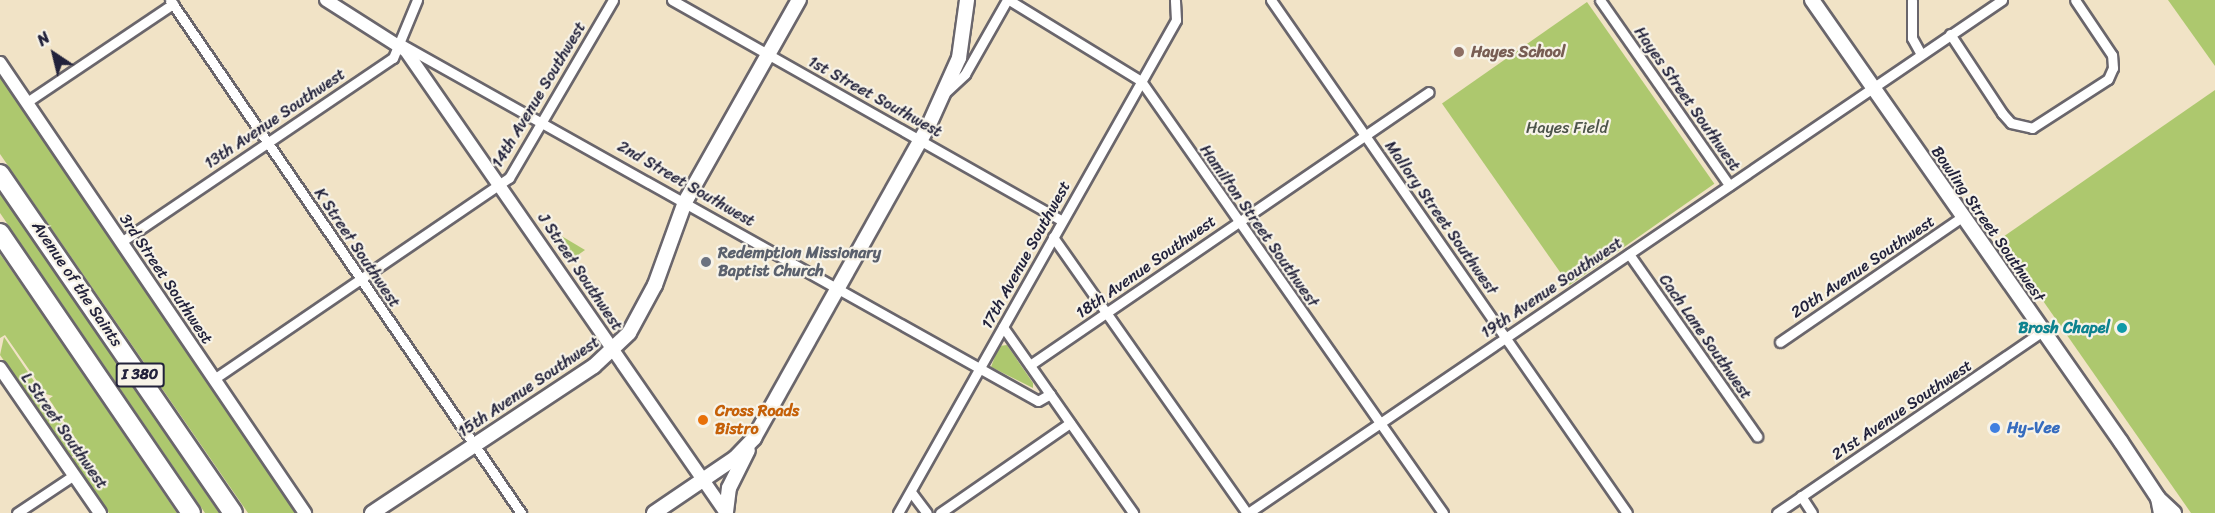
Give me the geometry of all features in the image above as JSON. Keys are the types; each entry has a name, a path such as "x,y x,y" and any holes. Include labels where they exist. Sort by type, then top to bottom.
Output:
{"highway":[{"name":"Avenue of the Saints","path":"0,174 233,513"},
{"name":"Avenue of the Saints","path":"0,233 192,513"}],"main road":[{"name":"15th Avenue Southwest","path":"372,513 613,350 640,318 685,202 799,0"},
{"path":"726,513 729,488 754,438 944,95 959,58 967,0"},
{"name":"Bowling Street Southwest","path":"1812,0 2158,498 2174,513"},
{"path":"654,513 704,480 754,438"},
{"name":"Bowling Street Southwest","path":"2158,498 2161,513"}],"street":[{"name":"2nd Street Southwest","path":"326,0 402,47 543,122 1038,402 1050,394"},
{"name":"13th Avenue Southwest","path":"121,242 393,58 402,47 417,0"},
{"name":"14th Avenue Southwest","path":"214,379 500,186 543,122 613,0"},
{"name":"1st Street Southwest","path":"672,0 1062,221"},
{"path":"944,95 965,74 1008,0"},
{"name":"Hamilton Street Southwest","path":"1008,0 1141,81 1237,223 1443,513"},
{"name":"17th Avenue Southwest","path":"898,513 1179,11 1175,0"},
{"name":"Mallory Street Southwest","path":"1271,0 1627,513"},
{"name":"Hayes Street Southwest","path":"1600,0 1729,185"},
{"path":"1912,0 1912,38 1921,54"},
{"name":"19th Avenue Southwest","path":"1248,513 2002,0"},
{"path":"1950,34 2002,113 2011,123 2032,128 2108,79 2113,68 2112,55 2076,0"},
{"path":"27,102 171,2"},
{"name":"K Street Southwest","path":"171,2 520,513"},
{"name":"J Street Southwest","path":"402,47 726,513"},
{"name":"3rd Street Southwest","path":"0,63 305,513"},
{"name":"18th Avenue Southwest","path":"1030,365 1428,92"},
{"name":"20th Avenue Southwest","path":"1780,342 1962,217"},
{"path":"1053,237 1248,513"},
{"name":"Cach Lane Southwest","path":"1629,254 1757,436"},
{"path":"1003,327 1133,513"},
{"name":"21st Avenue Southwest","path":"1777,513 2043,331"},
{"name":"L Street Southwest","path":"0,368 100,513"},
{"path":"940,513 1070,423"},
{"path":"17,513 74,475"},
{"path":"911,492 927,513"},
{"path":"1801,496 1812,513"}],"green space":[{"path":"2168,0 2215,0 2215,66"},
{"name":"Hayes Field","path":"1587,2 1714,184 1569,285 1442,104"},
{"path":"0,75 297,513 248,513 0,154"},
{"path":"2215,90 2215,513 2191,513 2000,239"},
{"path":"0,193 219,513 205,513 0,213"},
{"path":"543,225 585,250 568,262"},
{"path":"0,254 177,513 109,513 72,459 84,451 49,399 53,396 46,394 5,335 0,338"},
{"path":"4,337 81,450 71,457 0,355"},
{"path":"1007,345 1033,383 1033,388 991,367 999,346"}],"place":[{"name":"Hayes School","path":"1459,52"},
{"name":"Redemption Missionary Baptist Church","path":"706,262"},
{"name":"Brosh Chapel","path":"2122,328"},
{"name":"Cross Roads Bistro","path":"703,420"},
{"name":"Hy-Vee","path":"1995,428"}]}
